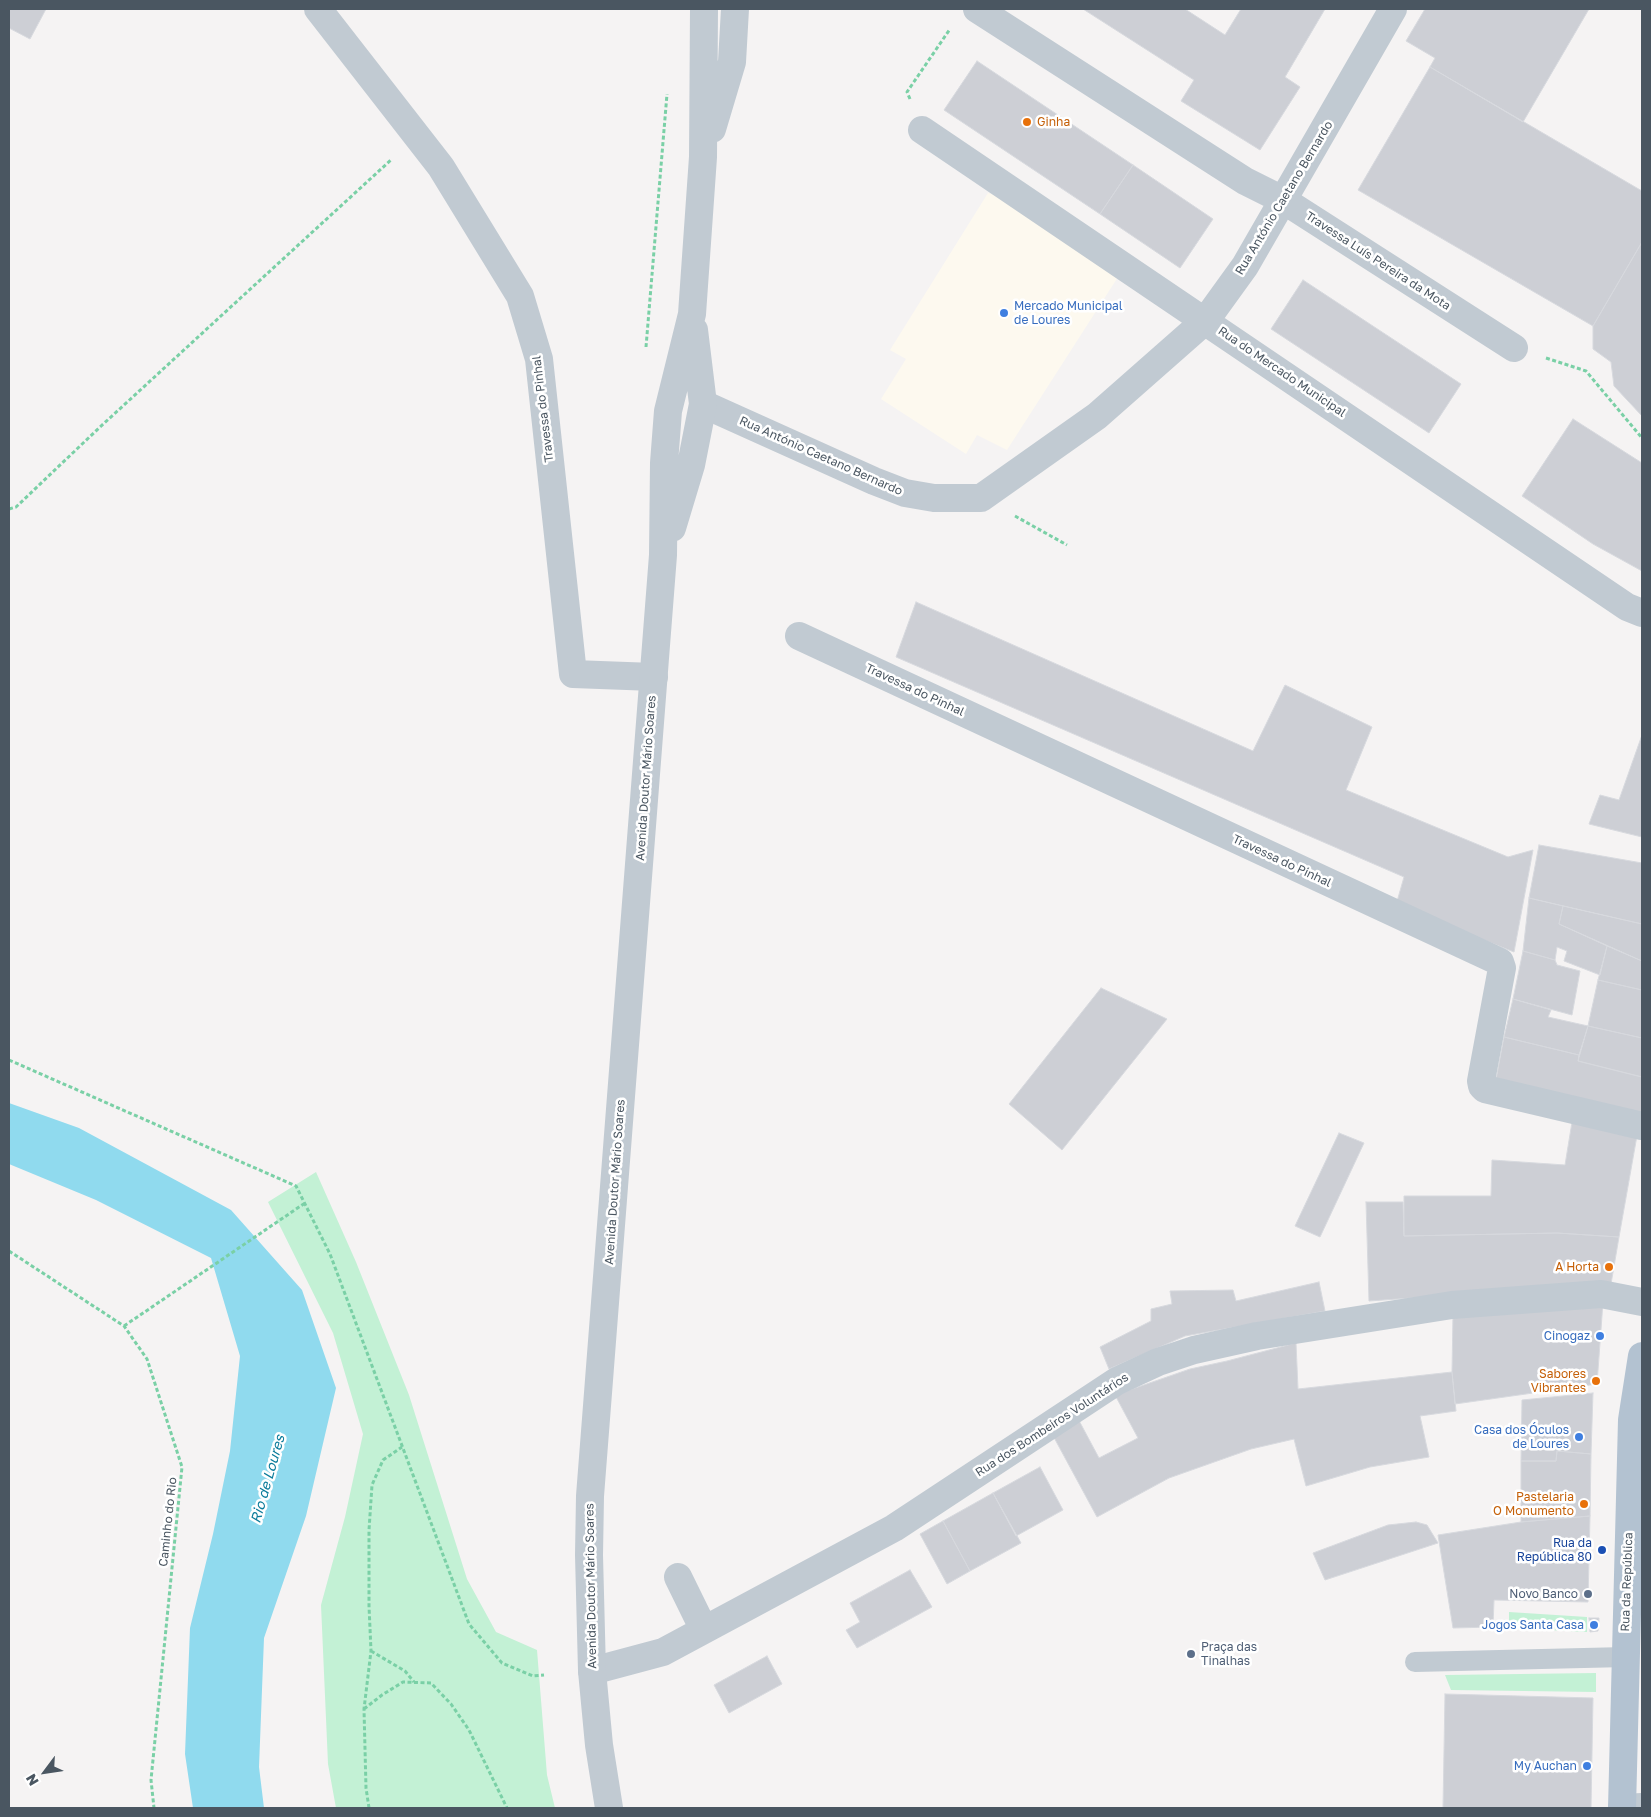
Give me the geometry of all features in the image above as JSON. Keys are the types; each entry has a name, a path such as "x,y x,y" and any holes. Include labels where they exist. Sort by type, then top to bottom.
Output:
{"main road":[{"name":"Rua da República","path":"1629,1808 1626,1657 1636,1503 1632,1420 1642,1356"}],"street":[{"name":"Travessa do Pinhal","path":"318,9 441,167 520,296 538,358 573,674 654,677"},
{"name":"Avenida Doutor Mário Soares","path":"610,1808 599,1745 592,1671 589,1555 590,1496 663,555 664,462 668,411 692,314 703,157 704,9"},
{"name":"Avenida Doutor Mário Soares","path":"703,157 732,62 735,9"},
{"name":"Travessa Luís Pereira da Mota","path":"977,9 1245,181 1283,200 1514,348"},
{"name":"Rua António Caetano Bernardo","path":"703,404 874,481 905,493 934,498 981,498 1097,416 1206,320 1245,266 1392,9"},
{"name":"Rua do Mercado Municipal","path":"922,130 1206,320 1628,607 1642,613"},
{"name":"Avenida Doutor Mário Soares","path":"663,555 689,473 703,404 692,314"},
{"path":"680,362 688,386 703,404"},
{"name":"Travessa do Pinhal","path":"799,636 1500,962 1502,968 1481,1081 1482,1086 1485,1089 1642,1126"},
{"name":"Rua dos Bombeiros Voluntários","path":"592,1671 663,1652 894,1528 1118,1381 1158,1362 1194,1350 1256,1336 1452,1305 1601,1294 1642,1302"},
{"path":"678,1577 704,1630"}],"lane":[{"path":"1415,1662 1626,1657"}],"path":[{"path":"907,92 953,24"},
{"path":"9,509 16,507 107,420 417,137"},
{"path":"1514,348 1586,371 1642,438"},
{"path":"981,498 1067,545"},
{"path":"9,1060 296,1186 330,1254 469,1624 502,1662 533,1676 544,1674"},
{"path":"124,1326 305,1203"},
{"name":"Caminho do Rio","path":"9,1251 124,1326 147,1359 182,1467 151,1780 154,1808"},
{"path":"370,1808 366,1788 364,1709 371,1651 369,1539 372,1485 383,1460 402,1447"},
{"path":"371,1651 405,1671 414,1682"},
{"path":"364,1709 403,1682 431,1683 451,1704 469,1730 507,1808"}],"shaded area":[{"name":"Mercado Municipal de Loures","path":"988,193 1002,198 1118,277 1007,450 977,435 966,454 881,399 906,359 890,350"}],"green space":[{"path":"316,1172 356,1262 409,1395 467,1579 496,1632 537,1650 547,1775 555,1808 336,1808 328,1764 321,1605 345,1517 363,1434 333,1333 268,1202"},
{"path":"1509,1612 1587,1617 1587,1632 1509,1628"},
{"path":"1596,1673 1596,1692 1451,1690 1445,1675"}],"water":[{"name":"Rio de Loures","path":"9,1103 79,1128 231,1210 302,1290 336,1388 306,1516 264,1638 259,1767 264,1808 193,1808 185,1754 190,1628 213,1534 230,1451 240,1356 211,1258 96,1200 9,1164"}],"building":[{"path":"9,9 46,9 30,39 9,28"},
{"path":"1083,9 1185,9 1225,35 1241,9 1325,9 1285,77 1300,87 1260,150 1181,101 1194,80"},
{"path":"1425,9 1589,9 1523,122 1430,67 1435,58 1406,41"},
{"path":"977,61 1133,165 1100,214 944,110"},
{"path":"1430,67 1642,191 1642,242 1593,326 1358,190"},
{"path":"1133,165 1213,219 1180,268 1100,214"},
{"path":"1642,242 1642,416 1614,386 1611,362 1593,349 1593,326"},
{"path":"1303,280 1461,384 1429,433 1271,329"},
{"path":"1573,419 1642,463 1642,571 1593,544 1522,496"},
{"path":"916,602 1253,751 1285,685 1372,727 1346,790 1508,857 1533,850 1514,952 1396,905 1404,877 896,657"},
{"path":"1642,735 1642,837 1589,824 1600,795 1619,800"},
{"path":"1539,845 1642,863 1642,924 1529,898"},
{"path":"1529,898 1563,906 1559,924 1607,946 1600,975 1564,961 1567,951 1557,947 1555,960 1523,951"},
{"path":"1563,906 1642,924 1642,961 1559,924"},
{"path":"1607,946 1642,961 1642,990 1598,980"},
{"path":"1523,951 1555,960 1557,965 1580,971 1572,1015 1513,999"},
{"path":"1598,980 1642,990 1642,1038 1588,1026"},
{"path":"1101,988 1167,1019 1062,1150 1009,1104"},
{"path":"1513,999 1551,1010 1548,1017 1588,1026 1579,1055 1504,1037"},
{"path":"1588,1026 1642,1038 1642,1077 1578,1061"},
{"path":"1504,1037 1579,1055 1578,1061 1642,1077 1642,1124 1495,1085"},
{"path":"1573,1116 1638,1130 1619,1237 1557,1233 1404,1236 1404,1196 1491,1196 1492,1160 1565,1165"},
{"path":"1339,1133 1364,1143 1320,1237 1295,1226"},
{"path":"1366,1202 1403,1202 1404,1236 1557,1233 1619,1237 1611,1284 1369,1301"},
{"path":"1319,1282 1325,1311 1185,1336 1109,1369 1100,1347 1151,1321 1151,1309 1172,1304 1170,1291 1233,1290 1236,1301"},
{"path":"1603,1302 1597,1384 1455,1404 1452,1372 1453,1314"},
{"path":"1296,1343 1298,1389 1452,1372 1456,1411 1420,1416 1429,1457 1370,1467 1306,1486 1294,1439 1251,1449 1169,1478 1097,1517 1051,1432 1076,1415 1099,1458 1138,1438 1115,1395 1190,1369"},
{"path":"1593,1393 1591,1454 1557,1451 1556,1461 1521,1461 1522,1400"},
{"path":"1557,1451 1591,1454 1590,1516 1521,1522 1521,1461 1556,1461"},
{"path":"1040,1467 1063,1510 1016,1536 993,1493"},
{"path":"993,1493 1021,1543 970,1571 943,1521"},
{"path":"1590,1516 1588,1602 1494,1600 1493,1627 1453,1628 1438,1535 1521,1522"},
{"path":"943,1521 970,1571 947,1584 920,1534"},
{"path":"1416,1522 1427,1525 1438,1543 1325,1580 1313,1553 1388,1525"},
{"path":"910,1570 932,1607 857,1648 846,1630 860,1622 850,1603"},
{"path":"1589,1618 1599,1618 1598,1631 1590,1632"},
{"path":"767,1656 782,1684 729,1713 714,1685"},
{"path":"1445,1694 1593,1698 1591,1808 1443,1808"}],"place":[{"name":"Ginha","path":"1027,122"},
{"name":"Mercado Municipal de Loures","path":"1004,313"},
{"name":"A Horta","path":"1609,1267"},
{"name":"Cinogaz","path":"1600,1336"},
{"name":"Sabores Vibrantes","path":"1596,1381"},
{"name":"Casa dos Óculos de Loures","path":"1579,1437"},
{"name":"Pastelaria O Monumento","path":"1584,1504"},
{"name":"Rua da República 80","path":"1602,1550"},
{"name":"Novo Banco","path":"1588,1594"},
{"name":"Jogos Santa Casa","path":"1594,1625"},
{"name":"Praça das Tinalhas","path":"1191,1654"},
{"name":"My Auchan","path":"1587,1766"}]}
